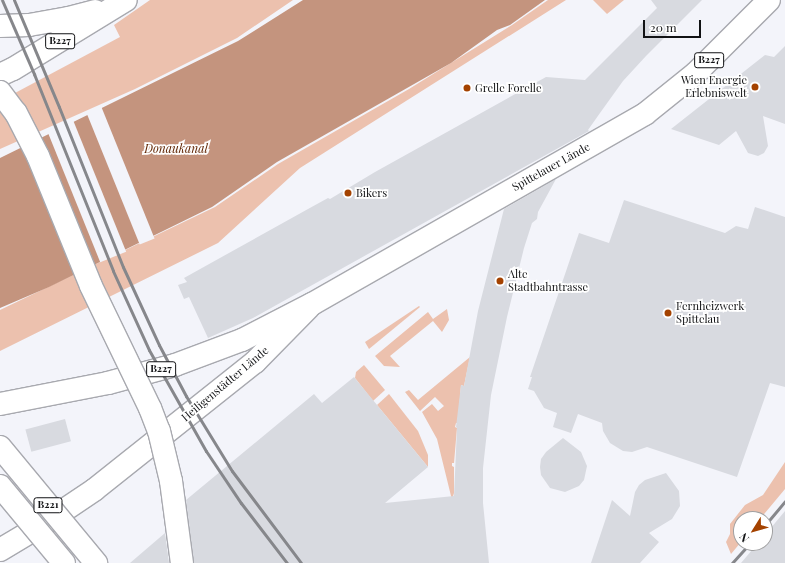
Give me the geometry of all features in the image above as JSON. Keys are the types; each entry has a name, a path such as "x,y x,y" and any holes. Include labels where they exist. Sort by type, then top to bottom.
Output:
{"main road":[{"name":"Spittelauer Lände","path":"312,304 645,114 696,73 769,0"},
{"path":"0,26 28,25 69,18 123,2"},
{"name":"B227","path":"0,75 13,69 123,2"},
{"path":"0,92 16,113 33,144 91,286 150,408 159,431 171,482 182,563"},
{"name":"Heiligenstädter Lände","path":"0,404 108,383 175,365 242,340 312,304"},
{"name":"Heiligenstädter Lände","path":"0,550 32,532 94,490 255,362 312,304"},
{"name":"B221","path":"0,447 96,563"},
{"name":"B221","path":"0,486 64,563"}],"shaded area":[{"path":"150,0 293,0 237,38 135,89 0,149 0,101 120,37 114,25"},
{"path":"548,0 566,0 300,168 218,243 0,351 0,310 215,207 278,164 409,89 512,25"},
{"path":"593,0 624,0 607,14"},
{"path":"419,306 420,307 369,349 365,342"},
{"path":"447,309 449,320 442,332 433,321 390,356 400,367 384,366 375,356 428,312 433,319"},
{"path":"470,357 464,386 461,385 458,423 456,423 455,427 457,428 454,463 452,463 452,466 454,467 454,493 452,500 437,439 422,412 432,404 438,411 444,406 435,397 420,411 405,392 409,390 418,400"},
{"path":"364,365 385,390 373,401 355,378 356,372"},
{"path":"389,394 418,431 428,455 428,467 377,405"},
{"path":"785,462 785,489 767,511 740,511 745,505 763,495"},
{"path":"733,520 734,551 731,554 726,542 730,534 730,524"}],"water":[{"name":"Donaukanal","path":"303,0 545,0 510,25 497,30 451,63 277,162 212,207 49,287 0,308 0,158 238,41"}],"pier":[{"path":"101,106 155,239 140,245 86,112"},
{"path":"73,120 126,252 100,262 47,130"}],"building":[{"path":"651,0 702,0 623,81 588,130 589,131 253,318 208,338 189,297 184,299 178,285 187,282 184,278 328,198 330,199 375,172 546,77 585,80 657,8"},
{"name":"Wien Energie Erlebniswelt","path":"785,46 785,124 763,116 768,146 764,153 758,156 748,153 736,131 719,145 671,129 765,55 774,57"},
{"path":"556,179 538,212 537,219 532,223 524,248 507,317 491,395 483,468 483,503 489,563 194,563 186,500 314,394 322,403 354,377 428,467 385,503 454,496 456,427 461,385 464,386 478,311 504,209"},
{"name":"Fernheizwerk Spittelau","path":"624,200 725,233 736,226 748,229 755,207 785,217 785,387 770,383 737,477 647,447 632,452 623,451 610,443 603,431 602,423 578,414 571,433 553,427 557,413 544,408 534,391 528,389 532,377 530,377 579,233 609,243"},
{"path":"65,419 71,441 31,452 25,430"},
{"path":"563,438 581,452 587,466 584,480 579,486 565,492 550,488 541,475 540,467 541,459 546,452"},
{"path":"666,473 679,491 680,506 672,519 649,533 659,542 640,563 591,563 612,500 630,516 635,492 639,485 645,480"},
{"path":"785,511 785,563 741,563 751,551 773,551 773,525"},
{"path":"165,533 169,563 130,563"}],"railway":[{"path":"2,0 34,74 113,271 149,350 206,451 241,503 287,563"},
{"path":"14,0 59,107 123,267 159,345 186,396 232,471 301,563"},
{"path":"773,515 785,501"},
{"path":"732,563 743,551"}],"place":[{"name":"Wien Energie Erlebniswelt","path":"755,87"},
{"name":"Grelle Forelle","path":"467,88"},
{"name":"Bikers","path":"348,193"},
{"name":"Alte Stadtbahntrasse","path":"500,281"},
{"name":"Fernheizwerk Spittelau","path":"668,313"}]}
